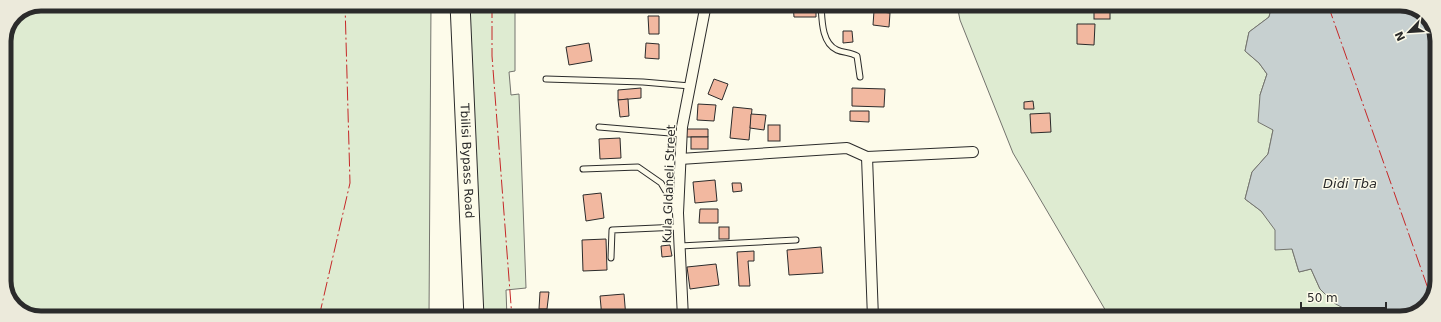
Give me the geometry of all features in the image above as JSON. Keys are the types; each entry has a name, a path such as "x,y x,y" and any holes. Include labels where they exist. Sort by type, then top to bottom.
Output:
{"highway":[{"name":"Tbilisi Bypass Road","path":"460,11 474,311"}],"street":[{"name":"Kula Gldaneli Street","path":"683,311 678,213 680,159 682,134 705,11"},
{"path":"680,159 847,148 867,157 973,152"},
{"path":"867,157 873,311"}],"lane":[{"path":"822,11 824,33 828,43 836,50 849,52 858,56 860,77"},
{"path":"546,79 643,82 690,86"},
{"path":"599,127 682,134"},
{"path":"583,169 638,167 661,183 678,213"},
{"path":"611,258 612,230 679,227"},
{"path":"680,246 796,240"}],"green space":[{"path":"41,11 431,11 429,311 41,311 26,307 18,301 13,292 11,283 11,41 16,24 24,16"},
{"path":"469,11 515,11 515,71 509,72 511,95 519,94 526,288 506,290 507,311 483,311"},
{"path":"958,11 1270,11 1269,17 1249,32 1245,51 1259,63 1267,74 1260,95 1273,130 1268,154 1252,172 1245,199 1261,211 1292,249 1299,272 1311,269 1320,289 1349,311 1106,311 1013,153 960,20"}],"water":[{"name":"Didi Tba","path":"1270,11 1400,11 1415,15 1423,21 1426,26 1430,39 1430,281 1425,298 1415,307 1404,311 1348,311 1334,303 1320,289 1311,269 1299,272 1292,249 1275,250 1275,230 1261,211 1245,199 1252,172 1268,154 1273,130 1258,122 1260,95 1267,74 1259,63 1245,51 1249,32 1269,17"}],"building":[{"path":"794,11 816,11 816,17 794,17"},
{"path":"874,11 890,13 889,27 873,25"},
{"path":"1094,11 1110,11 1110,19 1094,19"},
{"path":"648,16 659,16 659,34 649,34"},
{"path":"1077,24 1095,24 1094,45 1077,44"},
{"path":"843,31 852,31 853,42 843,43"},
{"path":"589,43 592,61 569,65 566,47"},
{"path":"646,43 659,44 659,59 645,58"},
{"path":"714,79 728,84 722,100 708,94"},
{"path":"641,88 641,98 618,100 618,90"},
{"path":"852,88 885,89 884,107 852,106"},
{"path":"628,99 629,116 620,117 618,100"},
{"path":"1033,101 1034,109 1024,109 1024,102"},
{"path":"698,104 716,105 714,121 697,120"},
{"path":"733,107 752,109 749,140 730,138"},
{"path":"850,111 869,111 869,122 850,121"},
{"path":"1050,113 1051,132 1031,133 1030,114"},
{"path":"751,114 766,115 764,130 750,128"},
{"path":"768,125 780,125 780,141 768,141"},
{"path":"685,129 708,129 708,137 686,137"},
{"path":"691,137 708,137 708,149 691,149"},
{"path":"620,138 621,158 600,159 599,139"},
{"path":"715,180 717,201 695,203 693,182"},
{"path":"732,183 741,183 742,191 733,192"},
{"path":"601,193 604,218 586,221 583,195"},
{"path":"700,209 718,209 718,223 699,223"},
{"path":"719,227 729,227 729,239 719,239"},
{"path":"606,239 607,270 583,271 582,240"},
{"path":"670,245 672,256 662,257 661,246"},
{"path":"821,247 823,273 789,275 787,250"},
{"path":"754,251 754,261 748,261 750,286 739,286 737,252"},
{"path":"716,264 719,285 690,289 687,267"},
{"path":"540,292 549,292 547,309 539,309"},
{"path":"624,294 625,311 601,311 600,296"}],"power":[{"path":"320,311 350,183 345,11"},
{"path":"492,11 492,56 511,311"},
{"path":"1330,11 1428,290"}]}
